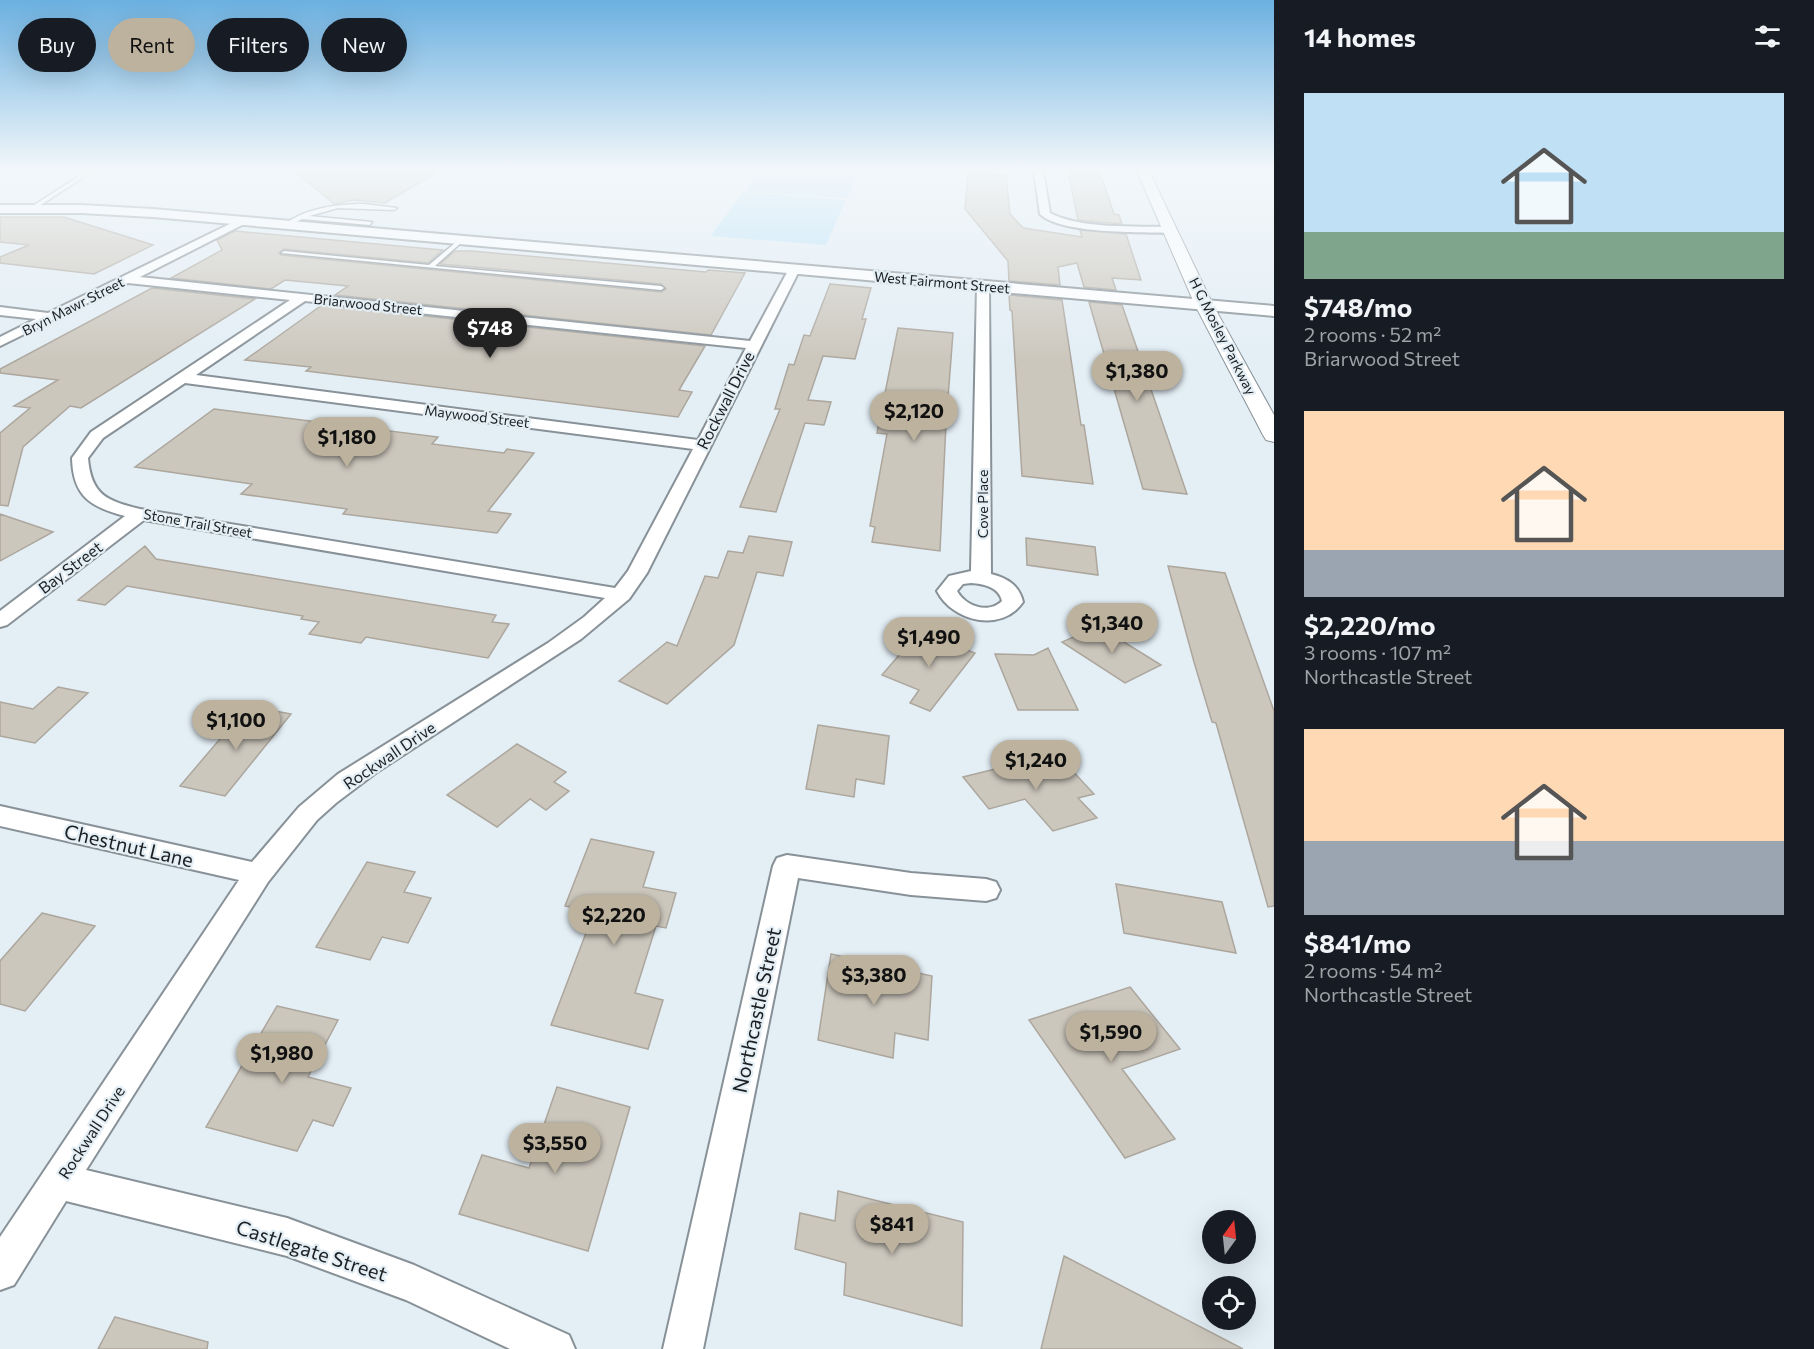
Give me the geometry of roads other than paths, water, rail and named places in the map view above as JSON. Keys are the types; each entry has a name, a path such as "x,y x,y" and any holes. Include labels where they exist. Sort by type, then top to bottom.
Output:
{"main road":[{"name":"H G Mosley Parkway","path":"1173,234 1204,305 1274,435"}],"street":[{"name":"Bryn Mawr Street","path":"0,342 215,234"},
{"name":"West Fairmont Street","path":"391,234 1274,311"},
{"name":"Rockwall Drive","path":"0,1271 258,874 299,824 326,797 367,768 565,641 607,610 622,595 637,573 794,269"},
{"name":"Briarwood Street","path":"126,279 754,345"},
{"name":"Cove Place","path":"981,578 983,286"},
{"name":"Stone Trail Street","path":"303,297 97,435 80,458 81,480 94,498 104,505 141,514 622,595"},
{"path":"0,311 50,317"},
{"name":"Maywood Street","path":"181,378 702,445"},
{"name":"Bay Street","path":"0,621 141,514"},
{"name":"Chestnut Lane","path":"0,816 258,874"},
{"name":"Northcastle Street","path":"683,1349 787,866 911,884 986,890"},
{"name":"Castlegate Street","path":"59,1181 287,1237 414,1284 555,1349"}],"lane":[{"path":"430,267 461,240"},
{"path":"284,253 661,288"}]}
